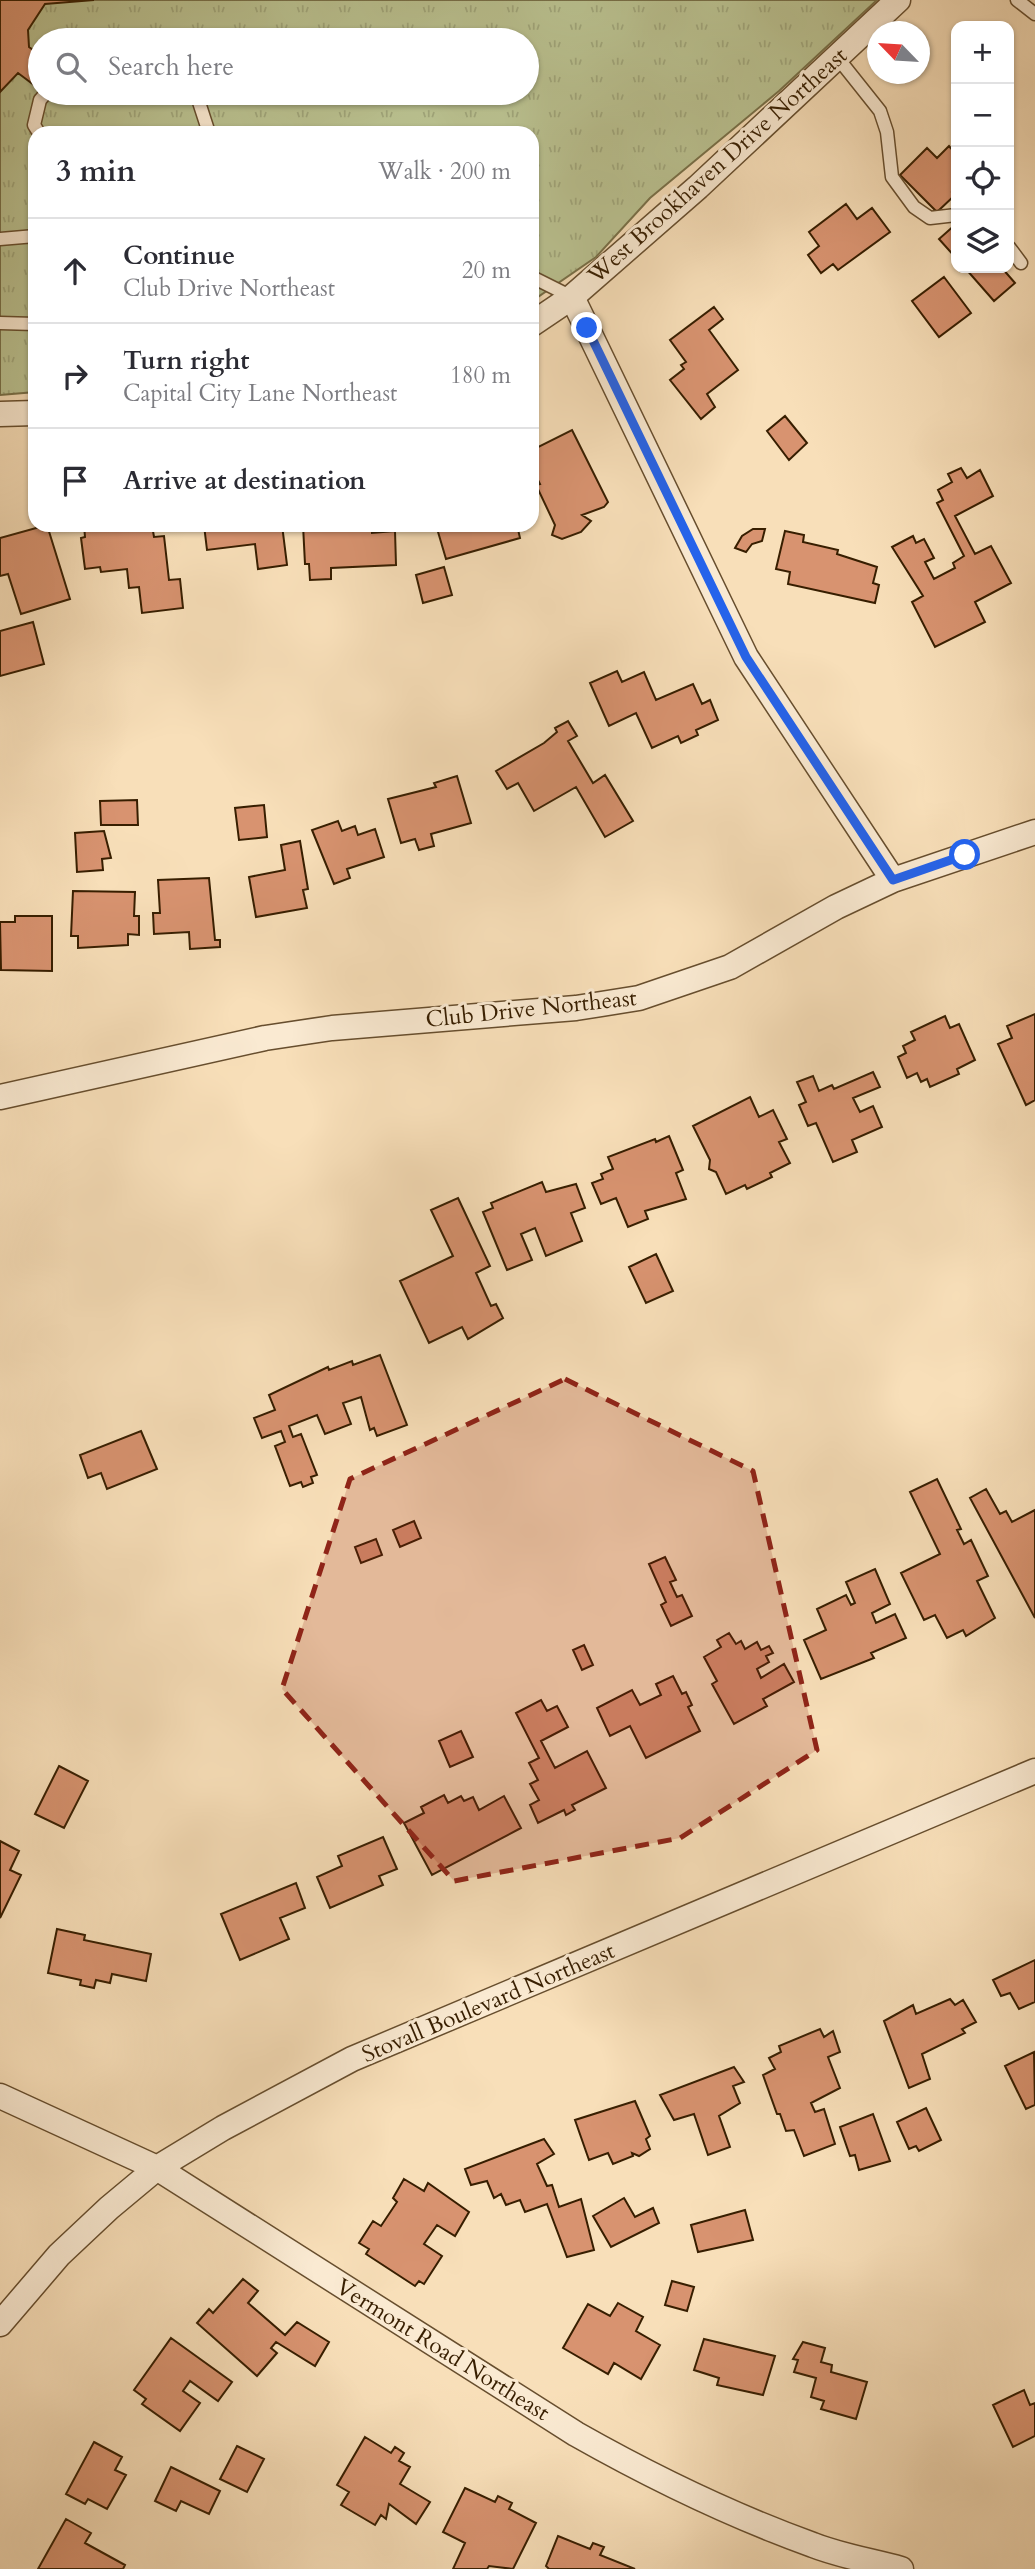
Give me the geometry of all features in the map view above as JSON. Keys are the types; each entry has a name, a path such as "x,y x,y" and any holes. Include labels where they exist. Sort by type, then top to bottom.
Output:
{"street":[{"name":"West Brookhaven Drive Northeast","path":"539,319 572,297 698,187 898,0"},
{"path":"572,297 746,657 893,880"},
{"path":"0,414 28,412"},
{"name":"Club Drive Northeast","path":"0,1097 279,1036 332,1028 576,1008 639,998 730,967 836,907 893,880 1035,832"},
{"name":"Stovall Boulevard Northeast","path":"0,2324 59,2255 157,2168 223,2128 352,2059 1035,1771"},
{"name":"Vermont Road Northeast","path":"0,2096 157,2168 576,2434 643,2472 701,2501 815,2546 901,2569"}],"lane":[{"path":"1017,0 1035,14"},
{"path":"837,57 880,111 887,132 892,177 914,207 930,218 951,216"},
{"path":"35,126 39,105"},
{"path":"200,105 207,126"},
{"path":"0,239 28,237"},
{"path":"1014,254 1021,264"},
{"path":"539,280 572,297"},
{"path":"0,324 28,324"}],"highlighted area":[{"path":"565,1379 753,1471 817,1750 680,1838 454,1881 282,1689 350,1479"}],"green space":[{"path":"0,0 877,0 779,91 650,198 596,257 539,296 539,126 28,126 28,393 0,395"}],"building":[{"path":"0,0 94,0 45,4 28,28 28,80 18,73 0,92"},
{"path":"949,146 951,148 951,199 937,212 900,175 927,148 937,158"},
{"path":"846,204 857,219 872,208 890,232 838,270 833,264 821,273 808,255 819,246 809,232"},
{"path":"951,228 951,252 939,239"},
{"path":"969,273 1006,273 1015,283 994,301"},
{"path":"944,277 971,313 939,337 912,301"},
{"path":"714,307 723,319 709,330 738,370 707,394 715,407 701,419 670,380 684,369 681,365 686,362 670,340"},
{"path":"785,416 807,443 789,460 767,431"},
{"path":"572,430 608,502 604,507 582,515 591,521 581,532 562,539 552,535 555,525 539,491 539,446"},
{"path":"961,468 967,478 980,470 993,496 955,516 975,554 991,546 1011,583 975,602 985,622 935,647 912,602 923,596 892,547 913,536 916,543 924,539 934,558 925,562 934,579 955,568 953,563 964,556 937,503 943,500 938,490 952,482 948,474"},
{"path":"753,529 765,529 762,541 752,544 746,552 735,548 742,536"},
{"path":"28,530 49,532 70,599 21,614 8,574 0,576 0,538"},
{"path":"785,531 804,535 803,542 838,550 837,554 877,567 873,583 879,585 875,603 788,584 790,572 776,569"},
{"path":"85,532 153,532 154,537 164,536 169,580 180,579 183,608 142,613 139,587 129,588 127,569 101,572 100,567 85,569 81,538 85,537"},
{"path":"205,532 283,532 287,565 258,569 255,544 207,550"},
{"path":"303,532 395,532 396,565 331,568 331,579 310,580 309,564 305,564"},
{"path":"438,532 519,532 520,538 446,559"},
{"path":"444,567 452,595 423,603 416,575"},
{"path":"33,622 44,664 0,676 0,631"},
{"path":"617,671 622,682 644,672 656,700 693,684 702,704 710,700 718,720 696,730 698,735 681,743 678,736 652,748 636,713 609,726 590,683"},
{"path":"568,721 577,736 568,741 593,783 605,775 633,821 605,837 576,787 534,811 518,783 507,789 496,771 544,743 557,732 555,728"},
{"path":"457,776 471,823 431,834 434,846 419,850 415,839 401,843 388,799 436,787 434,783"},
{"path":"137,800 138,825 101,825 100,801"},
{"path":"264,805 267,837 239,840 235,808"},
{"path":"338,821 342,831 355,826 358,835 375,829 384,857 347,869 350,878 334,884 312,830"},
{"path":"104,831 111,858 102,859 103,870 77,872 75,833"},
{"path":"300,841 308,889 303,890 307,908 256,917 249,877 285,870 281,845"},
{"path":"209,878 215,940 220,940 220,947 190,949 189,932 154,934 153,913 160,913 158,880"},
{"path":"73,891 135,892 134,916 139,916 139,935 128,934 128,945 78,948 78,936 71,936"},
{"path":"15,916 52,916 52,971 1,970 0,922 15,922"},
{"path":"1035,1014 1035,1100 1026,1105 998,1044 1012,1038 1007,1026"},
{"path":"945,1016 950,1028 959,1024 975,1060 957,1069 959,1074 930,1087 927,1079 921,1082 917,1073 907,1078 898,1057 906,1053 903,1046 915,1040 911,1032"},
{"path":"873,1072 880,1087 853,1098 860,1112 873,1106 882,1127 852,1140 857,1152 833,1162 816,1123 808,1126 799,1105 806,1102 797,1082 813,1076 819,1091 832,1085 834,1089"},
{"path":"750,1097 759,1117 773,1110 787,1139 779,1142 790,1163 770,1173 772,1177 747,1189 745,1185 726,1194 716,1172 709,1169 710,1160 693,1126"},
{"path":"669,1136 683,1170 676,1173 686,1199 645,1211 648,1219 628,1227 616,1198 601,1204 592,1183 603,1179 601,1174 613,1169 608,1157"},
{"path":"542,1182 546,1192 576,1184 585,1208 571,1213 582,1241 546,1256 535,1228 521,1234 532,1260 507,1270 483,1212 493,1208 491,1203"},
{"path":"458,1198 490,1266 476,1273 491,1306 496,1304 503,1318 468,1339 462,1327 429,1343 400,1281 453,1256 431,1210"},
{"path":"656,1254 673,1291 646,1303 629,1267"},
{"path":"380,1355 407,1425 377,1436 374,1428 370,1430 361,1397 343,1403 351,1424 325,1434 317,1415 289,1426 293,1437 301,1434 317,1475 311,1477 313,1483 303,1487 301,1482 290,1486 275,1446 285,1442 281,1431 262,1438 254,1418 275,1410 269,1395 328,1367 329,1370 352,1361 353,1365"},
{"path":"141,1431 157,1469 107,1489 101,1473 88,1478 80,1455"},
{"path":"937,1479 961,1529 957,1530 964,1544 971,1540 988,1576 977,1581 995,1618 966,1636 963,1630 947,1638 935,1615 924,1620 901,1573 940,1554 910,1492"},
{"path":"986,1489 1000,1514 1006,1511 1012,1522 1035,1510 1035,1618 970,1498"},
{"path":"414,1521 421,1538 400,1547 393,1530"},
{"path":"376,1539 382,1555 361,1563 355,1547"},
{"path":"665,1557 676,1580 670,1582 677,1597 682,1595 692,1616 671,1626 661,1605 666,1602 649,1564"},
{"path":"875,1569 890,1604 872,1613 876,1623 895,1614 906,1638 871,1653 874,1658 821,1679 804,1640 826,1630 817,1609 846,1595 851,1605 855,1603 846,1582"},
{"path":"729,1633 736,1644 741,1641 745,1649 757,1642 761,1650 769,1646 773,1653 766,1656 769,1662 757,1669 761,1678 784,1664 794,1682 763,1699 767,1706 734,1724 712,1684 717,1681 704,1657 721,1647 717,1640"},
{"path":"584,1645 593,1665 582,1670 573,1650"},
{"path":"673,1676 682,1694 686,1692 692,1705 688,1707 700,1731 646,1758 630,1726 610,1736 597,1708 632,1690 640,1705 661,1695 656,1684"},
{"path":"541,1700 547,1711 557,1706 568,1727 541,1741 555,1768 587,1751 606,1788 572,1805 575,1810 566,1815 564,1810 538,1823 530,1805 539,1800 530,1784 538,1780 529,1763 539,1758 516,1713"},
{"path":"461,1731 473,1757 450,1767 439,1741"},
{"path":"59,1766 88,1781 64,1828 35,1814"},
{"path":"444,1795 448,1803 461,1796 464,1801 473,1797 479,1810 504,1796 521,1828 432,1875 404,1823 424,1813 421,1807"},
{"path":"383,1837 397,1869 379,1876 383,1885 330,1908 317,1877 342,1866 338,1856"},
{"path":"0,1841 19,1851 10,1870 21,1875 0,1918"},
{"path":"296,1883 305,1908 280,1918 289,1939 240,1960 221,1914"},
{"path":"57,1929 85,1935 84,1940 151,1954 146,1981 112,1974 110,1983 96,1980 94,1988 80,1985 81,1980 48,1973"},
{"path":"1035,1960 1035,2002 1019,2009 1010,1993 1001,1996 993,1980"},
{"path":"950,1999 955,2005 963,2000 976,2022 962,2029 965,2033 922,2054 930,2079 909,2088 884,2021 913,2005 916,2014"},
{"path":"820,2029 824,2037 833,2031 840,2052 828,2057 840,2088 811,2103 815,2112 824,2109 835,2144 804,2156 794,2130 786,2131 780,2114 777,2114 763,2075 775,2069 769,2058 781,2052 779,2046"},
{"path":"1034,2052 1035,2105 1026,2109 1005,2066"},
{"path":"734,2067 744,2082 733,2086 740,2103 719,2116 730,2147 708,2155 694,2114 674,2120 660,2095"},
{"path":"635,2101 650,2136 646,2139 650,2149 639,2156 632,2153 633,2156 613,2164 608,2153 589,2160 575,2120"},
{"path":"926,2108 941,2140 919,2151 916,2146 909,2149 897,2122"},
{"path":"873,2114 890,2161 859,2170 855,2155 850,2156 840,2127"},
{"path":"544,2139 554,2154 537,2164 547,2186 552,2185 559,2207 581,2199 594,2250 567,2257 547,2204 525,2212 520,2200 506,2205 501,2194 494,2198 487,2181 471,2185 465,2169"},
{"path":"404,2179 424,2191 428,2183 469,2212 455,2236 437,2225 424,2244 442,2256 424,2284 419,2281 415,2286 366,2254 369,2249 359,2243 373,2221 381,2226 397,2202 393,2198"},
{"path":"624,2198 635,2217 653,2208 659,2223 611,2247 593,2216"},
{"path":"745,2210 753,2240 698,2252 691,2225"},
{"path":"243,2279 258,2291 248,2303 285,2335 297,2322 329,2342 315,2366 276,2342 271,2348 277,2353 257,2376 197,2323 209,2309 213,2313"},
{"path":"672,2281 694,2287 687,2311 665,2305"},
{"path":"618,2303 643,2317 636,2331 660,2345 641,2379 614,2363 608,2374 563,2348 588,2304 610,2316"},
{"path":"171,2338 232,2382 218,2401 190,2381 183,2391 200,2403 180,2431 142,2404 146,2399 134,2390"},
{"path":"704,2339 775,2356 763,2395 717,2385 719,2378 694,2370"},
{"path":"803,2342 825,2348 821,2362 832,2365 831,2372 867,2382 856,2419 821,2409 824,2401 811,2397 816,2378 794,2372 798,2360 793,2359"},
{"path":"1024,2390 1030,2405 1035,2403 1035,2436 1013,2447 993,2405"},
{"path":"365,2437 391,2453 395,2447 404,2453 399,2461 410,2467 400,2484 430,2502 416,2524 389,2504 386,2519 381,2515 375,2525 341,2505 349,2492 337,2485"},
{"path":"94,2442 122,2457 115,2470 126,2475 107,2509 88,2499 85,2504 66,2494"},
{"path":"237,2446 264,2459 247,2492 220,2479"},
{"path":"171,2467 220,2491 209,2514 181,2501 176,2511 155,2501"},
{"path":"465,2488 495,2502 498,2496 512,2503 509,2509 536,2523 513,2569 489,2566 487,2569 453,2569 465,2543 443,2532"},
{"path":"66,2519 91,2533 85,2543 125,2565 123,2569 38,2569"},
{"path":"558,2536 590,2549 593,2543 604,2547 600,2555 635,2569 549,2569 546,2566"}],"route":[{"path":"587,328 746,657 893,880 965,855"}]}
